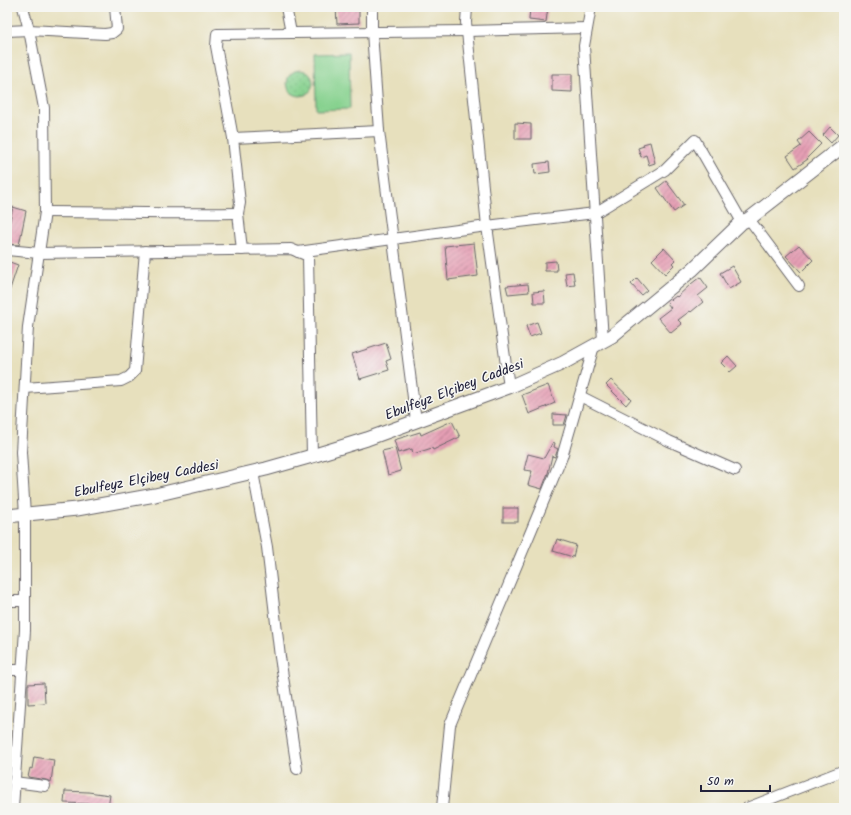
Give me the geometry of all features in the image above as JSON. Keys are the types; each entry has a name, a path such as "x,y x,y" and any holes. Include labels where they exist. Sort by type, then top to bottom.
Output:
{"street":[{"path":"13,808 25,630 25,515 21,452 24,388 28,327 46,212 44,108 23,7"},
{"path":"7,32 29,30 105,34 112,33 117,29 114,7"},
{"path":"286,7 291,33"},
{"path":"372,7 372,32 379,131 416,422"},
{"path":"467,7 467,31 486,226 509,386"},
{"path":"442,808 450,725 562,457 580,396 599,343 595,213 584,46 590,7"},
{"path":"242,250 238,213 240,203 233,138 216,46 217,34 587,28"},
{"path":"233,138 379,131"},
{"path":"298,252 486,226 595,213 665,170 695,140 746,220 799,286"},
{"name":"Ebulfeyz Elçibey Caddesi","path":"7,516 77,509 155,495 253,472 312,456 416,422 509,386 563,363 612,336 692,270 746,220 844,145"},
{"path":"46,212 156,214 238,213"},
{"path":"7,250 39,253 291,249 308,256 312,456"},
{"path":"24,388 121,381 129,377 135,370 145,251"},
{"path":"580,396 669,441 735,470"},
{"path":"253,472 267,547 280,657 297,769"},
{"path":"7,600 25,601"},
{"path":"7,670 22,670"},
{"path":"747,808 842,771 844,774"},
{"path":"14,782 45,786"}],"green space":[{"path":"349,53 350,109 316,110 315,54"},
{"path":"300,70 309,74 313,83 309,92 300,96 291,92 287,83 291,74"}],"building":[{"path":"336,7 359,7 359,23 337,24"},
{"path":"530,7 548,7 546,22 529,20"},
{"path":"552,74 572,74 572,92 552,91"},
{"path":"515,123 531,124 531,139 515,139"},
{"path":"830,127 838,135 831,143 823,135"},
{"path":"809,132 821,144 807,158 808,159 795,168 787,156 801,146 798,142"},
{"path":"650,142 655,163 649,165 646,155 641,157 638,148 644,146 643,144"},
{"path":"549,162 550,172 535,174 534,164"},
{"path":"666,181 684,205 674,212 657,188"},
{"path":"13,207 26,211 19,245 7,244 7,233"},
{"path":"474,243 478,276 448,280 445,246"},
{"path":"799,245 813,260 801,272 786,256"},
{"path":"664,248 675,260 672,263 674,265 665,274 652,260"},
{"path":"7,261 18,265 8,295 7,295"},
{"path":"556,261 557,271 545,271 545,262"},
{"path":"732,266 741,282 729,289 720,273"},
{"path":"573,272 575,285 567,286 565,273"},
{"path":"700,277 708,288 698,296 703,302 678,320 682,324 671,333 658,318 671,308 667,303 676,296 677,297"},
{"path":"637,278 647,290 641,295 631,284"},
{"path":"528,284 529,292 508,294 506,286"},
{"path":"544,291 545,303 534,303 533,292"},
{"path":"537,322 541,333 530,337 526,326"},
{"path":"386,343 391,359 386,361 389,370 360,379 352,354"},
{"path":"728,356 737,366 730,372 721,363"},
{"path":"611,380 631,399 626,405 606,385"},
{"path":"548,385 555,403 529,414 522,395"},
{"path":"553,414 567,415 564,425 553,425"},
{"path":"452,421 460,437 433,450 432,448 413,454 412,449 398,453 394,440 420,432 421,435"},
{"path":"553,442 555,443 554,447 558,449 555,457 552,456 542,489 528,485 532,471 524,470 528,454 544,458"},
{"path":"395,448 401,471 388,475 382,451"},
{"path":"503,508 518,508 518,522 503,522"},
{"path":"557,539 576,545 573,557 553,551"},
{"path":"44,683 45,703 28,704 28,684"},
{"path":"34,757 54,760 51,782 28,777 30,768 32,769"},
{"path":"65,791 110,795 108,808 91,808 92,804 64,803"}]}
